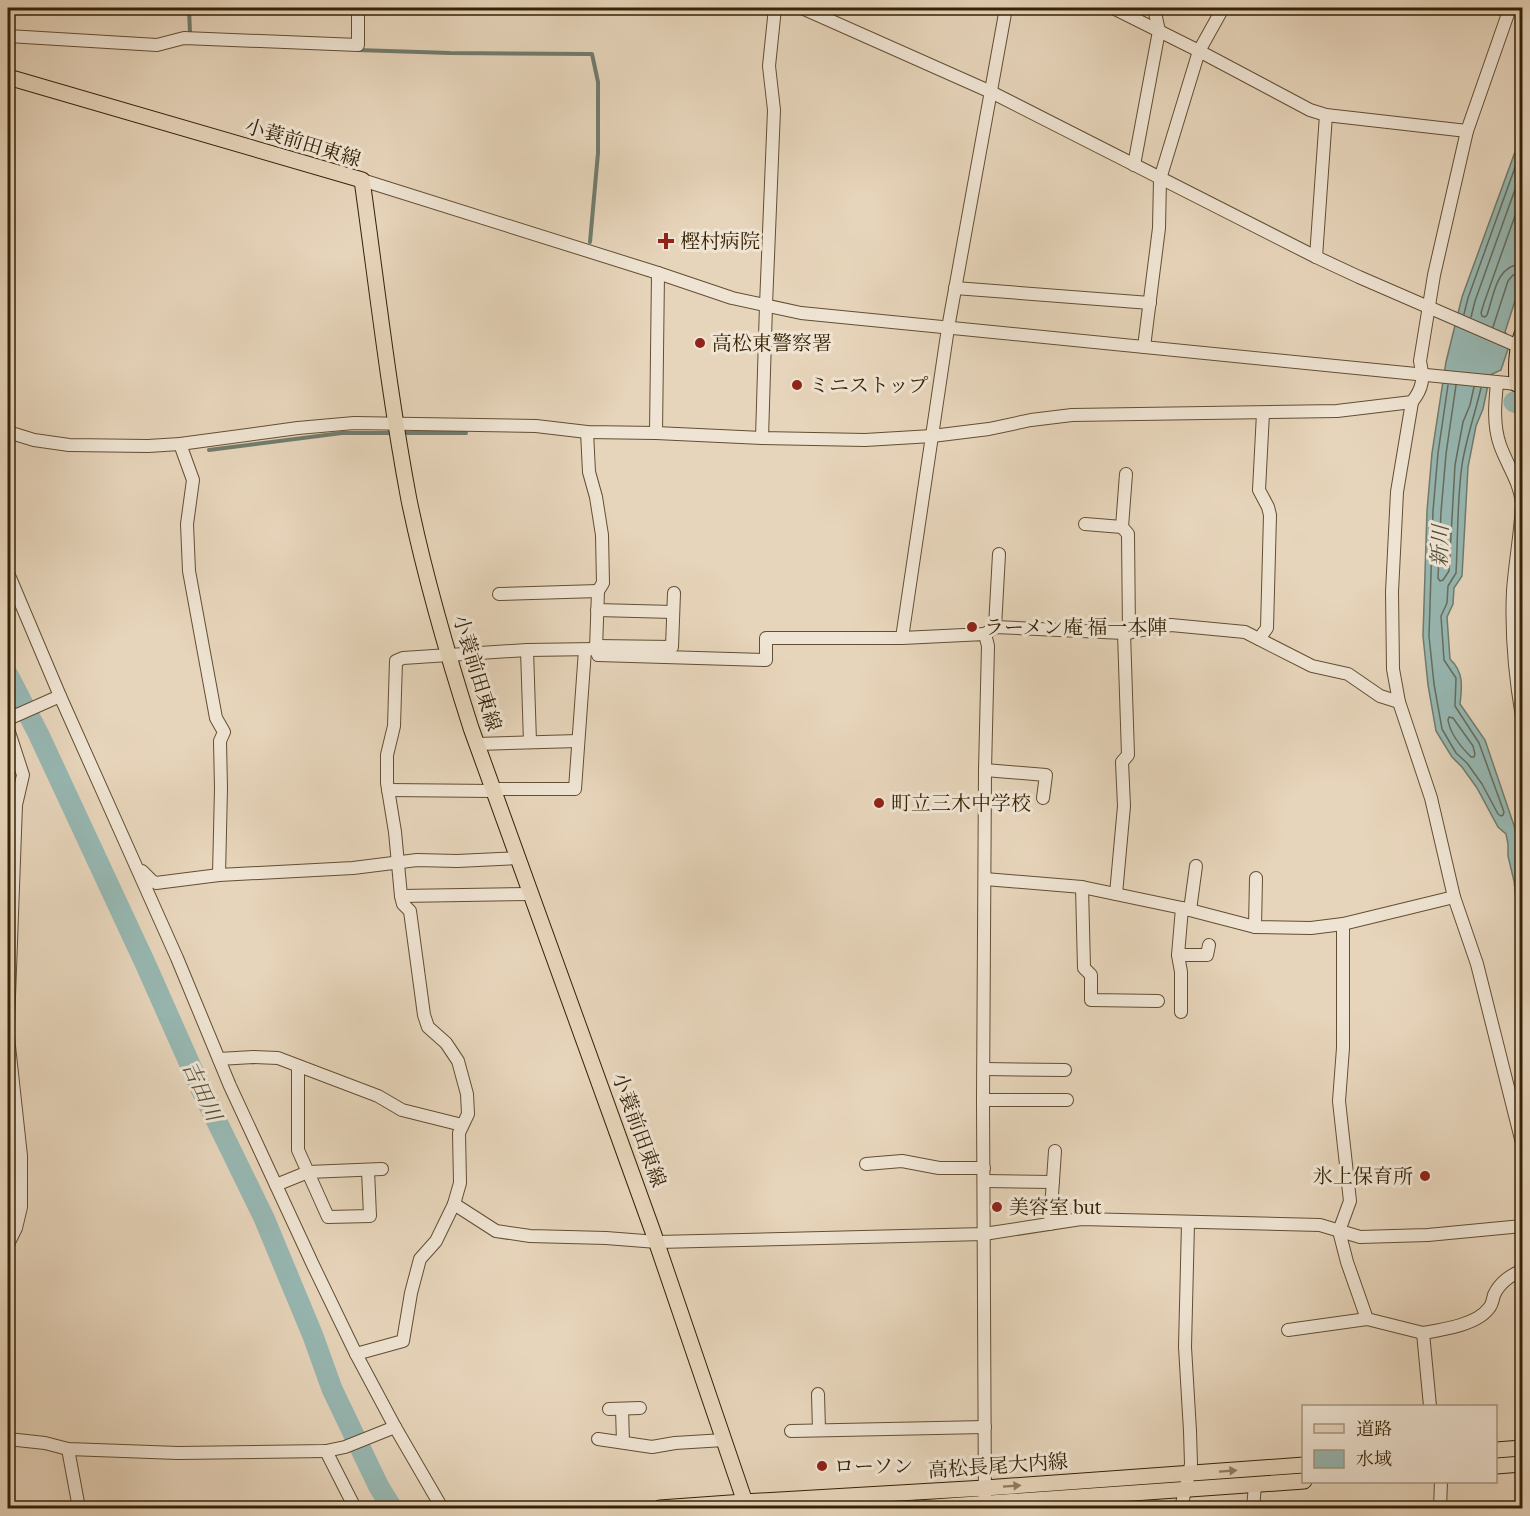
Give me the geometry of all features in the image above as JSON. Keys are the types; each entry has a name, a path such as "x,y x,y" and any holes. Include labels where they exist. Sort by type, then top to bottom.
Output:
{"main road":[{"name":"小蓑前田東線","path":"8,77 362,180 396,424 410,501 447,656 657,1242 746,1505"},
{"path":"1506,383 1516,363 1517,341"},
{"path":"1497,1450 1522,1448"},
{"path":"1497,1466 1522,1464"},
{"name":"高松長尾大内線","path":"919,1509 1189,1473 1302,1465"},
{"name":"高松長尾大内線","path":"660,1509 986,1500 1185,1490 1302,1481"}],"street":[{"path":"8,36 157,45 184,38 358,45 358,8"},
{"path":"762,438 774,110 769,66 775,8"},
{"path":"802,8 991,92 1316,257 1453,318 1517,341"},
{"path":"902,638 948,328 1006,8"},
{"path":"1113,8 1310,110 1326,115 1467,131"},
{"path":"1134,165 1159,31 1154,8"},
{"path":"1144,347 1159,228 1160,179 1199,51 1223,8"},
{"path":"1510,8 1467,131 1434,275 1420,362 1423,375 1420,391 1412,402 1397,492 1392,592 1393,669 1400,702 1431,798 1454,897 1477,964 1522,1143"},
{"path":"1316,257 1326,115"},
{"path":"362,180 732,298 801,313 1506,383 1495,410 1499,442 1521,490 1513,642 1522,717"},
{"path":"656,433 658,273"},
{"path":"955,288 1150,303"},
{"path":"8,432 34,440 69,445 148,446 354,423 536,426 587,432 865,440 932,436 990,429 1031,420 1072,415 1337,411 1412,402"},
{"path":"1259,639 1267,628 1270,515 1259,490 1263,413"},
{"path":"388,790 424,792 575,789 578,741 598,591 603,583 603,535 590,472 587,432"},
{"path":"180,444 193,480 187,524 189,572 216,718 224,732 220,741 219,875"},
{"path":"1122,527 1126,474"},
{"path":"1085,524 1122,527 1128,534 1126,633 1128,755 1122,762 1124,806 1116,894"},
{"path":"986,1500 983,1100 985,770 988,646 999,554"},
{"path":"8,573 219,1059 312,1265 356,1354 442,1509"},
{"path":"499,594 598,591"},
{"path":"356,1354 403,1341 411,1293 420,1259 436,1242 454,1204 460,1183 459,1133 468,1114 467,1094 458,1062 446,1043 428,1027 424,1016 410,911 403,904 401,896 395,832 388,790 387,754 394,726 396,661 403,658 527,650 672,647 674,593"},
{"path":"597,610 673,612"},
{"path":"592,648 598,655 766,660 766,639 902,638 990,631 1126,633 1171,625 1245,632 1312,666 1348,674 1380,696 1400,702"},
{"path":"527,650 530,742"},
{"path":"8,719 60,696"},
{"path":"8,729 22,775 16,805 8,1024"},
{"path":"477,744 578,741"},
{"path":"985,770 1046,775 1043,798"},
{"path":"137,866 156,883 219,875 353,868 398,861 519,858"},
{"path":"1181,1012 1179,955 1196,866"},
{"path":"1255,927 1256,878"},
{"path":"985,879 1082,887 1186,909 1255,927 1311,928 1343,924 1454,897"},
{"path":"1082,887 1084,968 1091,975 1091,1000 1158,1001"},
{"path":"401,896 531,894"},
{"path":"1343,924 1343,1048 1339,1101 1350,1202 1339,1231 1367,1319"},
{"path":"1179,955 1207,955 1209,945"},
{"path":"8,1036 21,1156 21,1207 16,1228 8,1244"},
{"path":"219,1059 278,1058 378,1096 402,1110 462,1125"},
{"path":"298,1066 298,1150 328,1217 370,1216 368,1170"},
{"path":"984,1069 1065,1070"},
{"path":"983,1100 1067,1100"},
{"path":"1050,1224 1055,1151"},
{"path":"866,1164 902,1161 984,1175 1053,1182"},
{"path":"276,1185 308,1172 382,1169"},
{"path":"454,1204 496,1231 530,1236 657,1242 984,1234 1081,1219 1320,1225 1360,1237 1428,1235 1522,1226"},
{"path":"1181,1509 1191,1464 1185,1347 1188,1222"},
{"path":"1288,1330 1367,1319 1423,1334 1461,1325 1482,1315 1490,1308 1496,1292 1507,1277 1522,1270"},
{"path":"1423,1334 1430,1405"},
{"path":"818,1394 819,1430"},
{"path":"609,1409 640,1408"},
{"path":"622,1409 623,1442"},
{"path":"8,1439 45,1443 68,1449 199,1453 326,1451 345,1447 395,1427"},
{"path":"791,1431 985,1427"},
{"path":"598,1439 652,1447 724,1440"},
{"path":"68,1449 79,1509"},
{"path":"326,1451 355,1509"},
{"path":"1440,1509 1441,1483"},
{"path":"1253,1509 1255,1485"}],"water":[{"name":"新川","path":"1522,124 1522,279 1505,332 1511,340 1501,370 1490,375 1483,409 1476,426 1468,467 1462,576 1454,588 1453,604 1447,617 1450,659 1458,669 1461,680 1460,704 1485,740 1522,849 1522,906 1516,899 1506,834 1498,827 1477,788 1452,757 1436,731 1423,636 1427,511 1432,453 1446,362 1462,297 1519,141"}],"waterway":[{"path":"189,8 190,33"},
{"path":"357,50 592,54 598,82 598,153 590,242"},
{"path":"1514,402 1522,405"},
{"path":"209,450 342,433 393,433"},
{"path":"401,433 466,433"},
{"name":"吉田川","path":"8,675 38,733 200,1087 264,1218 313,1336 332,1389 379,1487 392,1508"}],"place":[{"name":"樫村病院","path":"666,241"},
{"name":"高松東警察署","path":"700,343"},
{"name":"ミニストップ","path":"797,385"},
{"name":"ラーメン庵 福一本陣","path":"972,627"},
{"name":"町立三木中学校","path":"879,803"},
{"name":"氷上保育所","path":"1425,1176"},
{"name":"美容室 but","path":"997,1207"},
{"name":"ローソン","path":"822,1466"}]}
